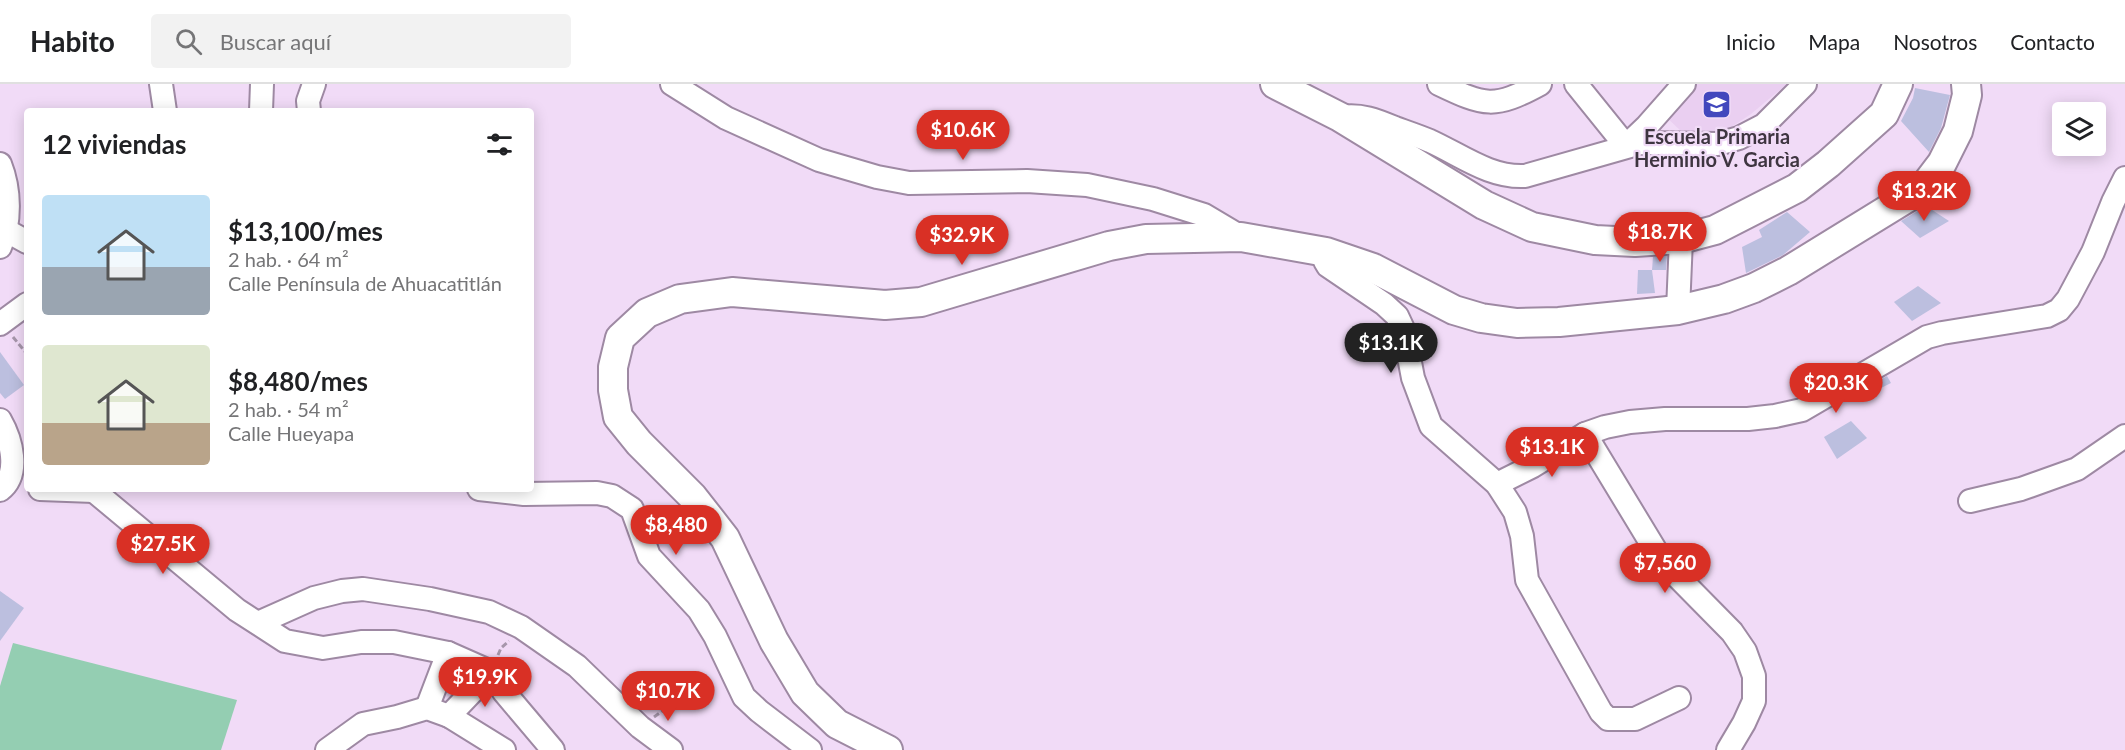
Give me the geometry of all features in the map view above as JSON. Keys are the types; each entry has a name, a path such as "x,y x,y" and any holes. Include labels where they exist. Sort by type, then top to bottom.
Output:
{"main road":[{"path":"1275,84 1340,117 1484,205 1532,227 1595,240 1635,242 1681,239 1715,230 1797,188 1828,164 1884,114 1898,84"},
{"path":"888,750 837,724 805,693 774,641 725,538 693,497 639,443 618,417 613,390 613,367 620,338 647,313 680,299 732,292 885,305 921,302 1109,246 1146,238 1241,237 1326,252 1373,268 1454,310 1481,318 1517,322 1559,322 1678,310 1724,299 1754,288 1788,271 1923,188 1942,163 1958,131 1967,95 1966,84"}],"street":[{"path":"161,84 165,108"},
{"path":"261,108 262,84"},
{"path":"309,108 308,101 314,84"},
{"path":"672,84 726,118 819,160 878,177 909,183 1027,181 1087,185 1153,199 1204,215 1241,237"},
{"path":"1439,84 1458,93 1494,104 1517,96 1540,84"},
{"path":"1576,84 1626,146"},
{"path":"1626,146 1684,84"},
{"path":"1340,117 1362,116 1374,120 1430,141 1496,173 1512,177 1545,171 1626,146 1659,143 1718,144 1739,138 1764,125 1805,84"},
{"path":"1658,114 1691,144"},
{"path":"0,164 7,180 3,239 24,242"},
{"path":"1497,484 1533,466 1585,434 1605,427 1665,419 1748,419 1802,410 1927,337 2047,316 2059,310 2068,299 2093,252 2125,177"},
{"path":"1678,310 1681,239"},
{"path":"1326,252 1325,261 1328,266 1384,304 1397,316 1404,331 1413,378 1431,426 1497,484 1515,512 1522,536 1527,580 1601,712 1608,719 1635,719 1679,698"},
{"path":"1,324 24,306"},
{"path":"0,420 7,432 15,480"},
{"path":"1585,434 1662,561 1732,632 1745,651 1754,676 1754,701 1728,750"},
{"path":"1970,501 2021,489 2077,469 2125,436"},
{"path":"98,492 237,610 285,641 323,648 362,642 394,642 448,653 491,672 504,692 553,750"},
{"path":"506,492 524,494 597,493 612,496 632,509 649,556 699,610 715,636 744,697 810,750"},
{"path":"258,623 314,598 342,591 363,589 430,599 489,612 521,627 577,666 640,727 671,750"},
{"path":"428,708 448,653"},
{"path":"449,716 491,672"},
{"path":"327,750 363,724 428,708 449,716 504,750"}],"path":[{"path":"1,324 24,351"},
{"path":"640,727 691,690"}],"shaded area":[{"name":"Escuela Primaria Herminio V. Garcìa","path":"1693,84 1787,84 1751,114 1727,130 1709,133 1682,132 1664,115"}],"green space":[{"path":"13,643 237,700 221,750 0,750 0,686"}],"building":[{"path":"1915,88 1950,95 1941,128 1929,152 1901,121 1913,98"},
{"path":"1926,206 1949,221 1920,238 1901,221"},
{"path":"1787,212 1810,232 1783,255 1746,273 1742,247 1762,237 1759,230"},
{"path":"1667,256 1666,270 1652,270 1653,257"},
{"path":"1638,270 1652,270 1655,293 1637,294"},
{"path":"1918,286 1941,303 1912,321 1894,302"},
{"path":"0,352 24,385 5,399 0,393"},
{"path":"1887,376 1891,383 1861,398 1858,393"},
{"path":"1851,421 1867,438 1837,459 1824,437"},
{"path":"0,591 24,608 0,641"}],"place":[{"name":"Escuela Primaria Herminio V. Garcìa","path":"1717,105"}]}
